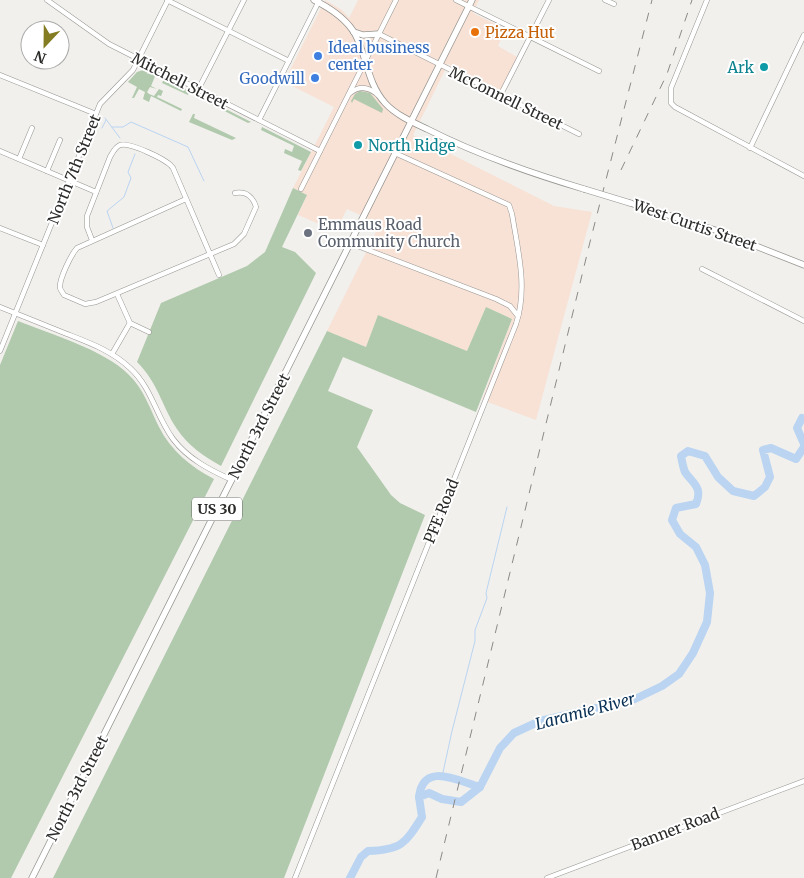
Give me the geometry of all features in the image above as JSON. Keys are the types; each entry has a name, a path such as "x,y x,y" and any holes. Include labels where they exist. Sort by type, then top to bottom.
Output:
{"main road":[{"name":"North 3rd Street","path":"32,878 472,0"},
{"path":"318,1 344,20 354,32 364,63 379,96"},
{"path":"354,32 363,35 379,34"},
{"name":"West Curtis Street","path":"379,96 394,111 412,122 495,160 723,233 804,264"}],"street":[{"name":"Mitchell Street","path":"47,0 97,37 138,60 320,151"},
{"name":"North 7th Street","path":"0,351 100,104 133,70 167,0"},
{"path":"167,0 289,62"},
{"path":"198,90 244,0"},
{"path":"301,189 396,0"},
{"path":"456,0 599,70"},
{"path":"500,96 548,0"},
{"path":"605,0 614,4"},
{"path":"707,0 671,88 670,100 675,108 804,176"},
{"path":"258,120 289,62 318,1"},
{"name":"McConnell Street","path":"379,34 579,134"},
{"path":"750,148 804,35"},
{"path":"0,75 96,114"},
{"path":"349,94 358,88 366,88 379,96"},
{"path":"19,159 32,128"},
{"path":"47,171 60,140"},
{"path":"92,240 86,222 96,192 114,150 122,144 171,164 219,275"},
{"path":"0,151 96,192"},
{"name":"PFE Road","path":"294,878 518,317 522,288 512,214 509,205 395,154"},
{"path":"186,199 76,248 60,287 62,292 68,298 90,304 234,244 240,239 256,207 253,199 245,193 235,193"},
{"path":"0,228 43,245"},
{"path":"350,243 496,299 510,306 518,317"},
{"path":"702,269 804,321"},
{"path":"117,294 130,323 149,332"},
{"path":"0,307 112,354 131,369 148,389 172,438 182,449 205,467 232,480"},
{"path":"112,354 130,323"},
{"name":"Banner Road","path":"547,878 804,781"}],"shaded area":[{"path":"325,0 342,10 349,18 358,0 479,0 473,13 505,29 498,46 517,57 501,93 448,64 413,135 554,206 592,212 536,420 482,400 512,319 486,307 467,351 378,315 366,347 327,331 380,224 347,209 336,231 298,215 307,195 293,188 334,107 284,82"}],"green space":[{"path":"146,69 148,74 150,71 156,74 151,86 157,89 150,87 147,92 154,96 159,89 163,91 161,96 158,95 157,97 182,109 181,111 151,96 149,102 143,99 145,92 139,89 134,98 132,98 137,87 128,82 137,72"},
{"path":"164,79 190,91 188,95 162,83"},
{"path":"360,91 370,93 383,109 382,113 354,99 352,103 351,101 355,94"},
{"path":"202,97 251,122 248,123 201,99"},
{"path":"193,114 195,114 194,118 236,138 232,140 189,122"},
{"path":"262,127 311,152 301,171 298,170 302,161 284,153 285,149 292,152 294,146 261,130"},
{"path":"293,188 307,195 282,247 295,252 316,273 221,466 197,450 181,435 150,378 137,362 161,303 247,266 265,252"},
{"path":"486,307 512,319 476,412 343,357 328,391 373,410 357,447 391,495 400,503 425,515 284,878 53,878 327,331 366,347 378,315 467,351"},
{"path":"18,321 76,343 118,365 138,386 169,444 182,458 214,479 11,878 0,878 0,365"}],"waterway":[{"path":"105,118 120,138"},
{"path":"102,128 106,120"},
{"path":"112,127 123,127 131,122 188,147 204,181"},
{"path":"113,228 107,211 124,197 131,178 128,172 135,154"},
{"name":"Laramie River","path":"804,419 802,418 797,428 804,444"},
{"name":"Laramie River","path":"350,878 361,857 368,851 395,847 411,834 422,817 419,797 429,793 442,799 461,802 480,787 500,748 514,733 540,721 635,699 662,686 679,674 693,653 707,622 710,593 705,565 696,547 680,534 672,520 676,508 696,504 698,498 698,490 685,472 681,456 688,451 705,456 718,477 733,491 754,496 765,487 770,477 763,450 771,448 796,459 804,447"},
{"path":"442,777 475,641 475,630 487,598 486,593 507,507"},
{"name":"Laramie River","path":"419,797 422,786 427,779 434,776 452,778 480,787"}],"railway":[{"path":"436,878 590,242 652,0"},
{"path":"621,170 667,74 692,0"}],"place":[{"name":"Pizza Hut","path":"475,32"},
{"name":"Ideal business center","path":"318,56"},
{"name":"Ark","path":"764,67"},
{"name":"Goodwill","path":"315,78"},
{"name":"North Ridge","path":"358,145"},
{"name":"Emmaus Road Community Church","path":"308,233"}]}
